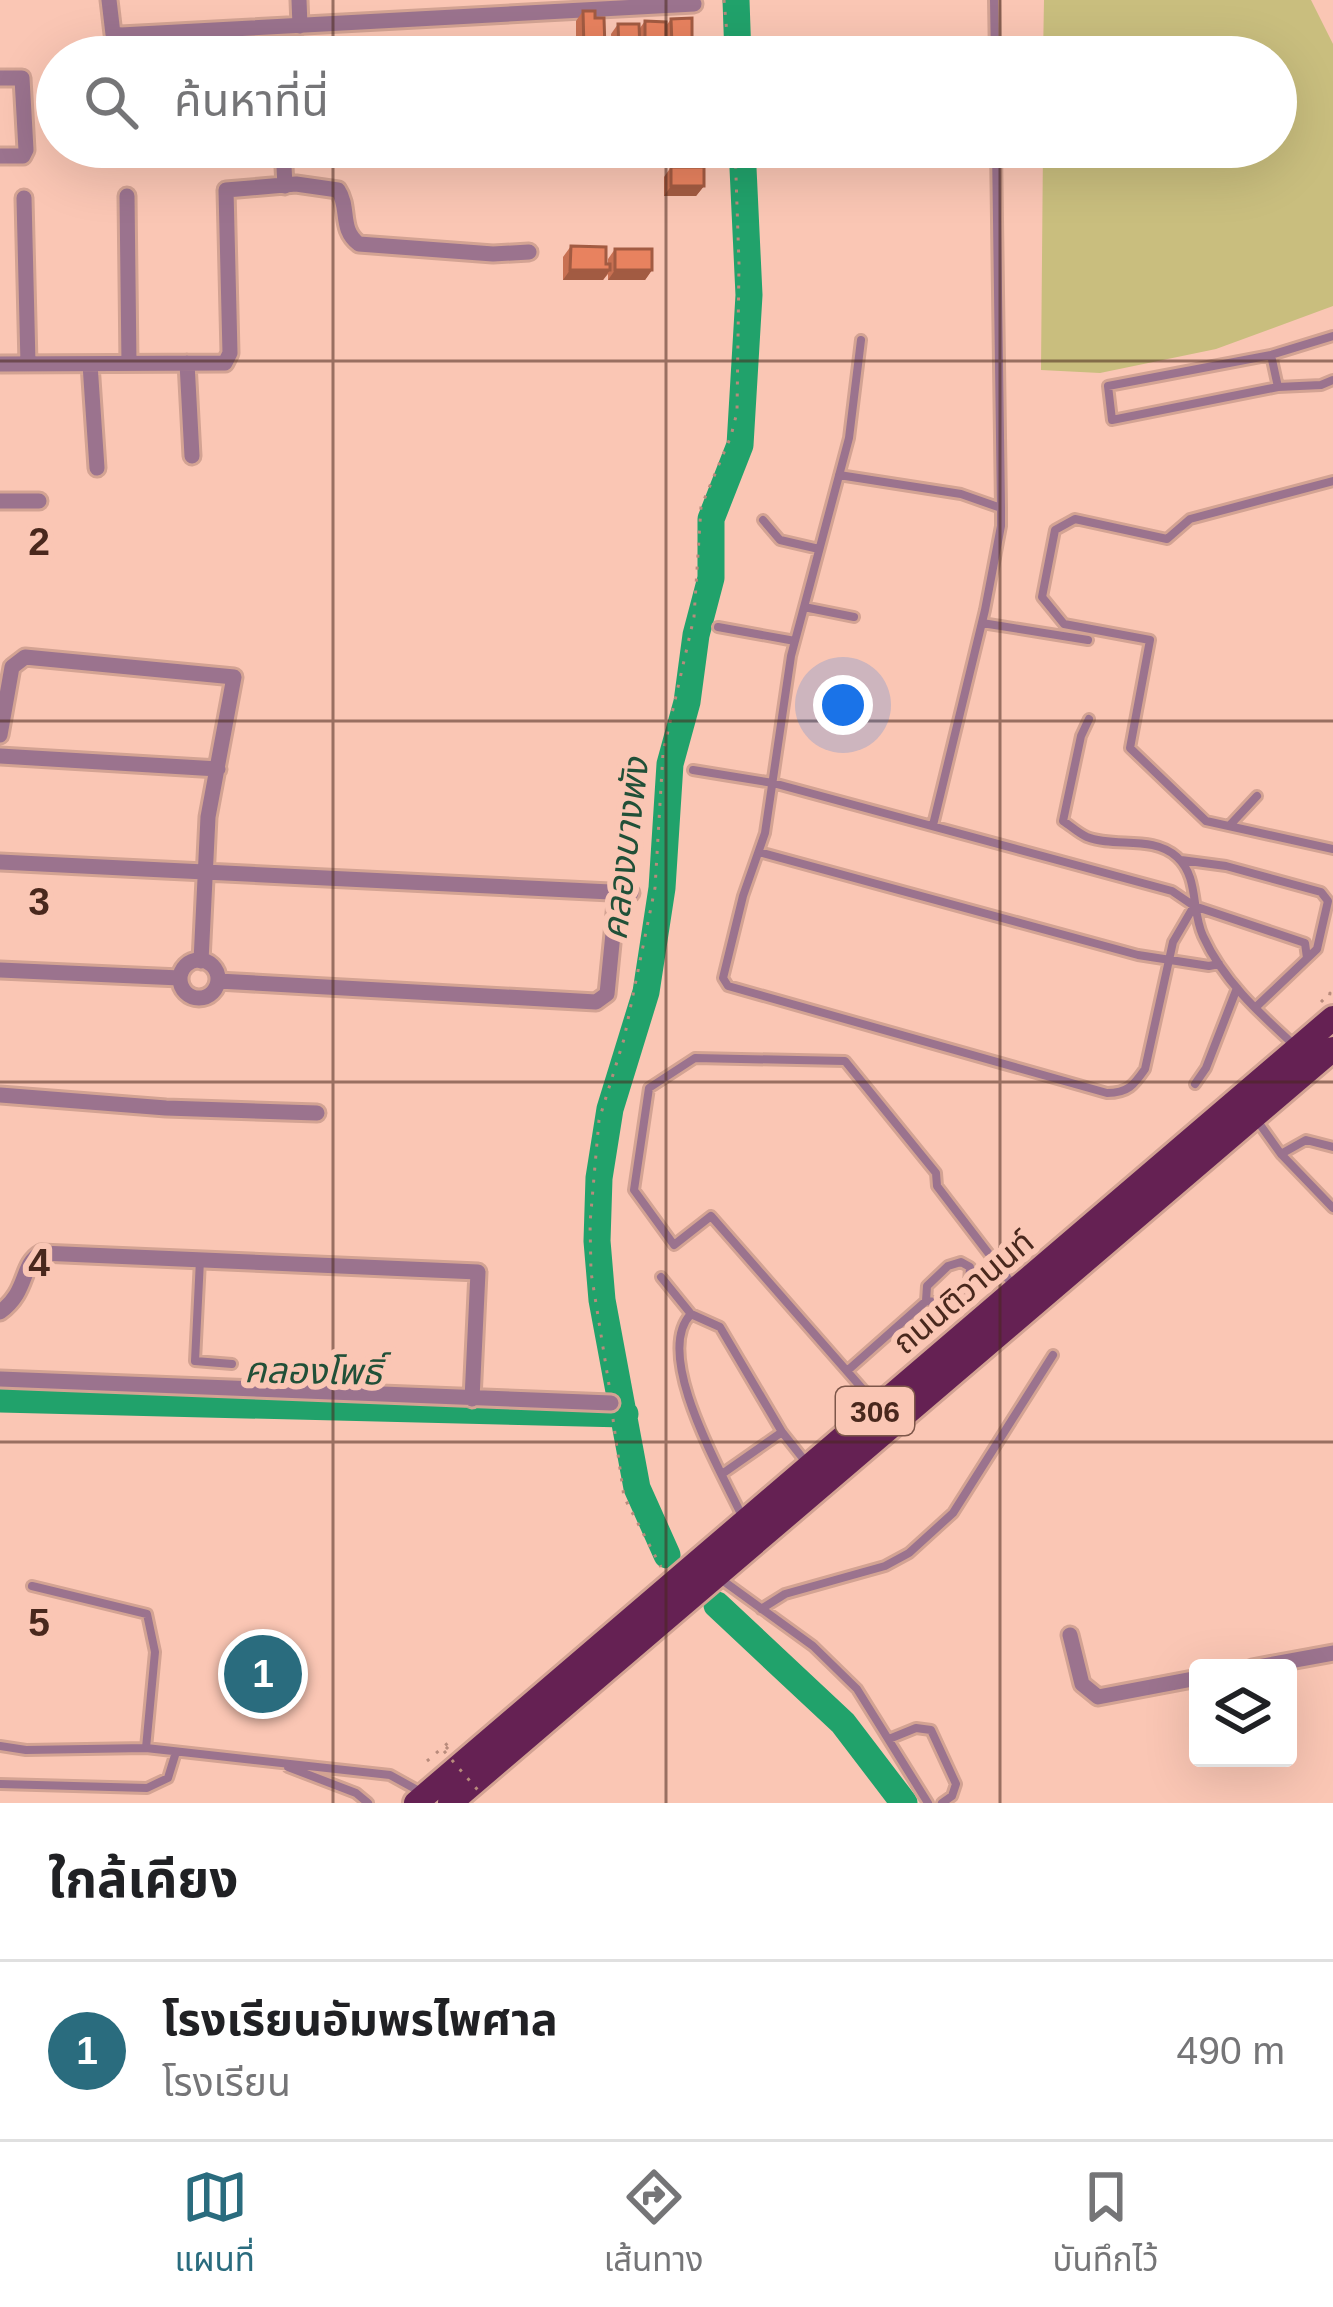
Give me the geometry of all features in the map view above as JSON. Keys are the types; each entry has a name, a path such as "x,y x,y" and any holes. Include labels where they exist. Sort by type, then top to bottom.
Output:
{"main road":[{"name":"ถนนติวานนท์","path":"431,1800 716,1576 1255,1116 1333,1018"},
{"name":"ถนนติวานนท์","path":"431,1800 674,1582 1017,1290 1297,1061 1333,1049"}],"street":[{"path":"109,0 113,34 121,35 300,26 515,7 694,4"},
{"path":"299,0 300,26"},
{"path":"0,78 22,78 26,152 0,156"},
{"path":"284,168 285,186"},
{"path":"0,364 225,363 229,359 226,190 285,186 338,190 346,231 358,244 493,254 529,252"},
{"path":"127,196 129,363"},
{"path":"24,199 28,364"},
{"path":"187,363 192,456"},
{"path":"90,364 97,468"},
{"path":"0,501 39,501"},
{"path":"0,735 12,667 25,657 234,677 236,687 208,817 200,961"},
{"path":"0,756 218,769"},
{"path":"0,862 624,893 607,994 596,1002 218,981"},
{"path":"200,961 214,967 218,981 212,994 198,998 185,992 181,978 187,965 200,961"},
{"path":"0,970 181,978"},
{"path":"0,1095 317,1113"},
{"path":"0,1312 20,1296 31,1260 41,1252 478,1271 472,1399"},
{"path":"0,1379 611,1403"},
{"path":"1070,1635 1082,1684 1098,1696 1189,1680"},
{"path":"1297,1660 1333,1653"}],"lane":[{"path":"994,0 994,36"},
{"path":"933,826 1001,526 996,168"},
{"path":"1333,336 1271,355 1108,386 1112,420 1333,380"},
{"path":"861,340 849,438 795,641 773,783 724,978 728,986 1107,1093 1123,1093 1145,1069 1168,960 1194,906"},
{"path":"1271,355 1278,387"},
{"path":"839,476 961,494 1001,508"},
{"path":"1333,481 1190,519 1167,539 1075,519 1054,530 1042,597 1064,624 1150,640 1130,748 1206,821 1333,848"},
{"path":"763,520 780,540 819,549"},
{"path":"804,607 854,617"},
{"path":"982,623 1088,640"},
{"path":"718,627 795,641"},
{"path":"1089,719 1081,736 1064,821 1090,838 1162,847 1180,860 1191,873 1200,930 1237,988 1297,1061"},
{"path":"693,770 773,783 1172,891 1194,906 1305,943 1307,958"},
{"path":"1229,826 1257,796"},
{"path":"759,852 1168,960 1220,964"},
{"path":"1180,860 1226,866 1321,892 1328,901 1317,949 1254,1009"},
{"path":"1195,1084 1206,1068 1237,988"},
{"path":"879,1407 711,1216 674,1245 634,1190 649,1088 695,1058 845,1061 936,1173 937,1186 1017,1290"},
{"path":"1255,1116 1281,1154 1333,1208"},
{"path":"1281,1154 1306,1140 1333,1147"},
{"path":"926,1301 946,1303 969,1284 970,1268 988,1252"},
{"path":"200,1258 195,1361 232,1364"},
{"path":"847,1370 926,1301 927,1286 948,1266 961,1262 970,1268"},
{"path":"661,1276 691,1314 720,1327 782,1432 810,1466"},
{"path":"691,1314 680,1324 678,1360 700,1426 745,1522"},
{"path":"760,1609 784,1594 885,1566 909,1553 953,1513 1053,1355"},
{"path":"722,1474 782,1432"},
{"path":"716,1576 813,1646 849,1680 928,1803"},
{"path":"32,1586 147,1614 154,1652 146,1748"},
{"path":"889,1739 916,1728 932,1730 956,1784 952,1796 942,1803"},
{"path":"0,1746 26,1750 146,1748 390,1775 431,1800"},
{"path":"0,1784 147,1788 168,1778 176,1752"},
{"path":"274,1762 356,1793 368,1803"}],"path":[{"path":"724,0 727,36"},
{"path":"611,1403 591,1272 597,1141 607,1087 637,984 655,888 663,753 694,617 701,507 737,412 736,168"},
{"path":"614,1424 624,1497 657,1563 674,1582"},
{"path":"427,1761 449,1742 444,1751 482,1795"}],"shaded area":[{"path":"1044,0 1311,0 1333,44 1333,306 1216,349 1100,373 1041,370 1043,168 1297,168 1297,36 1043,36"}],"building":[{"path":"583,11 595,11 595,18 604,18 605,36 584,36"},
{"path":"692,18 692,36 672,36 671,19"},
{"path":"645,21 666,22 666,36 645,36"},
{"path":"618,24 639,24 639,36 618,36"},
{"path":"671,168 704,168 704,186 671,186"},
{"path":"571,246 606,247 610,270 570,270"},
{"path":"615,249 652,249 652,270 615,270"}],"waterway":[{"name":"คลองบางพัง","path":"736,0 737,36"},
{"name":"คลองบางพัง","path":"667,1555 637,1488 602,1300 599,1178 610,1109 646,992 662,888 670,764 711,578 711,519 740,445 749,295 743,168"},
{"name":"คลองโพธิ์","path":"0,1399 625,1414"},
{"name":"คลองบางพัง","path":"717,1605 843,1723 904,1803"}],"place":[{"name":"โรงเรียนอัมพรไพศาล","path":"263,1674"}]}
